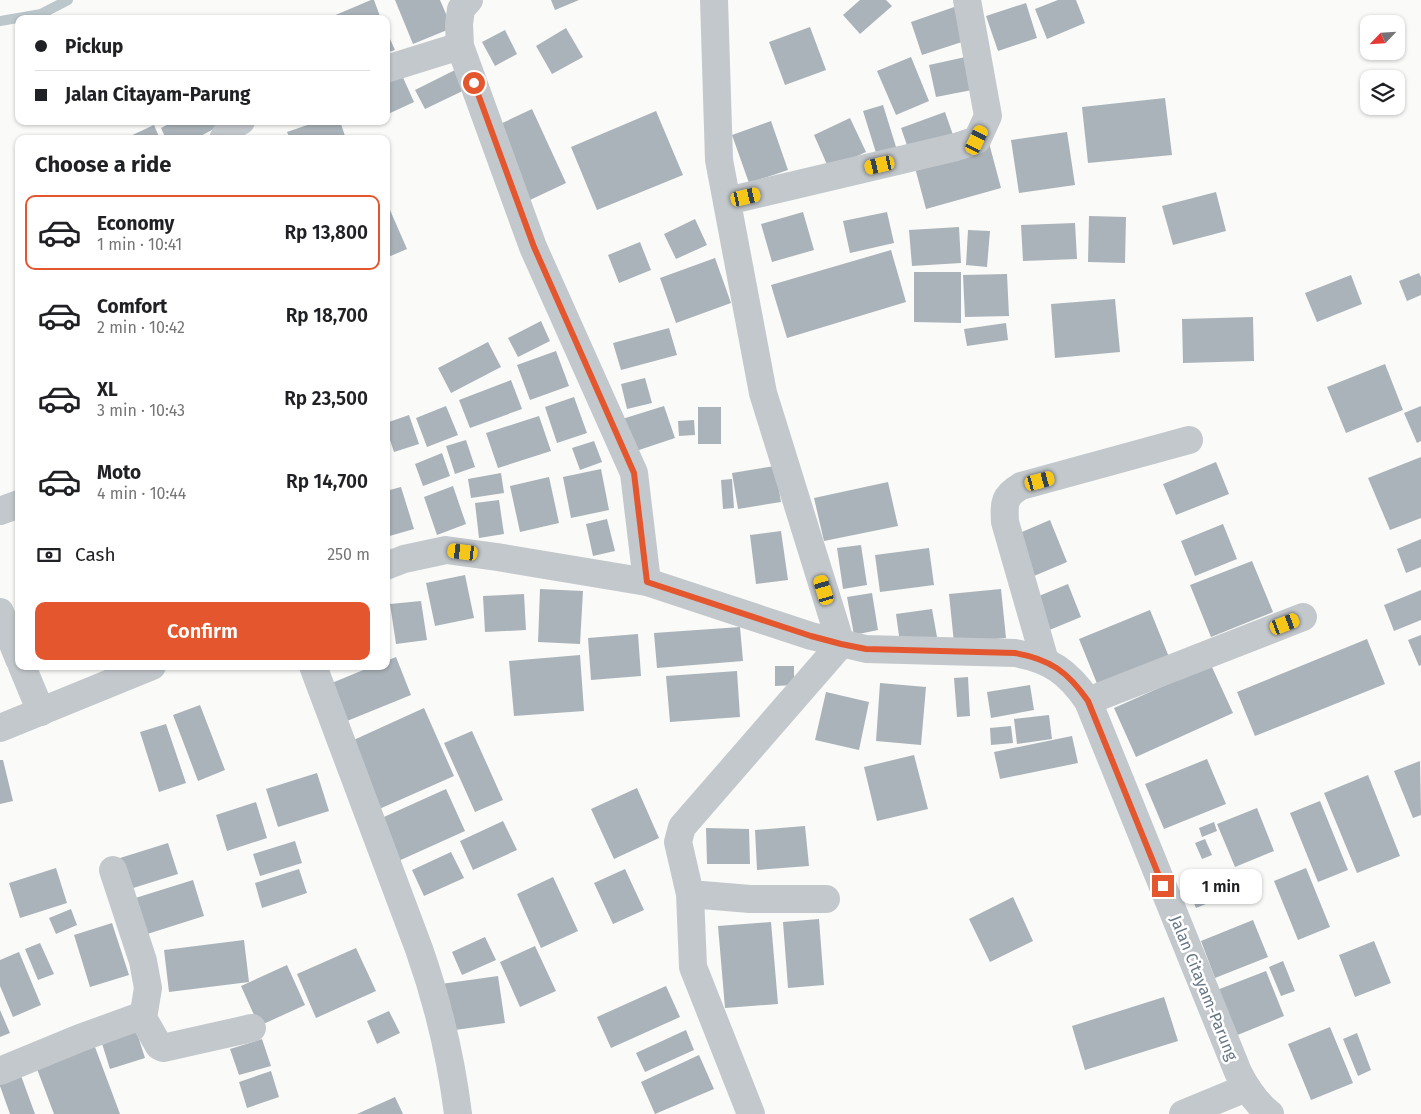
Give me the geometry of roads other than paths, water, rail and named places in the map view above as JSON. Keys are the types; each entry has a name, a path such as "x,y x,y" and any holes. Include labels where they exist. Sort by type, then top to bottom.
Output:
{"street":[{"path":"470,0 461,9 459,24 460,46 534,247 634,473 647,582"},
{"path":"714,0 719,160 763,393 841,644 682,827 678,842 690,894 693,967 751,1114"},
{"path":"727,201 956,147 977,140 988,116 967,0"},
{"path":"390,67 460,46"},
{"path":"225,135 230,127 234,125"},
{"path":"1045,661 1004,522 1004,506 1009,493 1021,486 1190,440"},
{"path":"0,512 15,506"},
{"name":"Jalan Citayam-Parung","path":"390,564 404,559 446,550 497,557 647,582 811,636 866,649 1015,653 1045,661 1066,675 1088,701 1238,1072 1246,1088 1261,1107 1270,1114"},
{"path":"0,612 15,649"},
{"path":"1088,701 1303,617"},
{"path":"24,670 41,712"},
{"path":"0,728 142,670"},
{"path":"315,670 420,948 435,995 446,1041 458,1114"},
{"path":"113,870 143,961 148,988 143,1018 159,1046 163,1048 252,1028"},
{"path":"690,894 750,899 826,899"},
{"path":"0,1071 80,1038 138,1017 143,1018"},
{"path":"1183,1114 1246,1088"}],"waterway":[{"path":"35,15 41,14 68,0"},
{"path":"0,21 15,18"}]}
